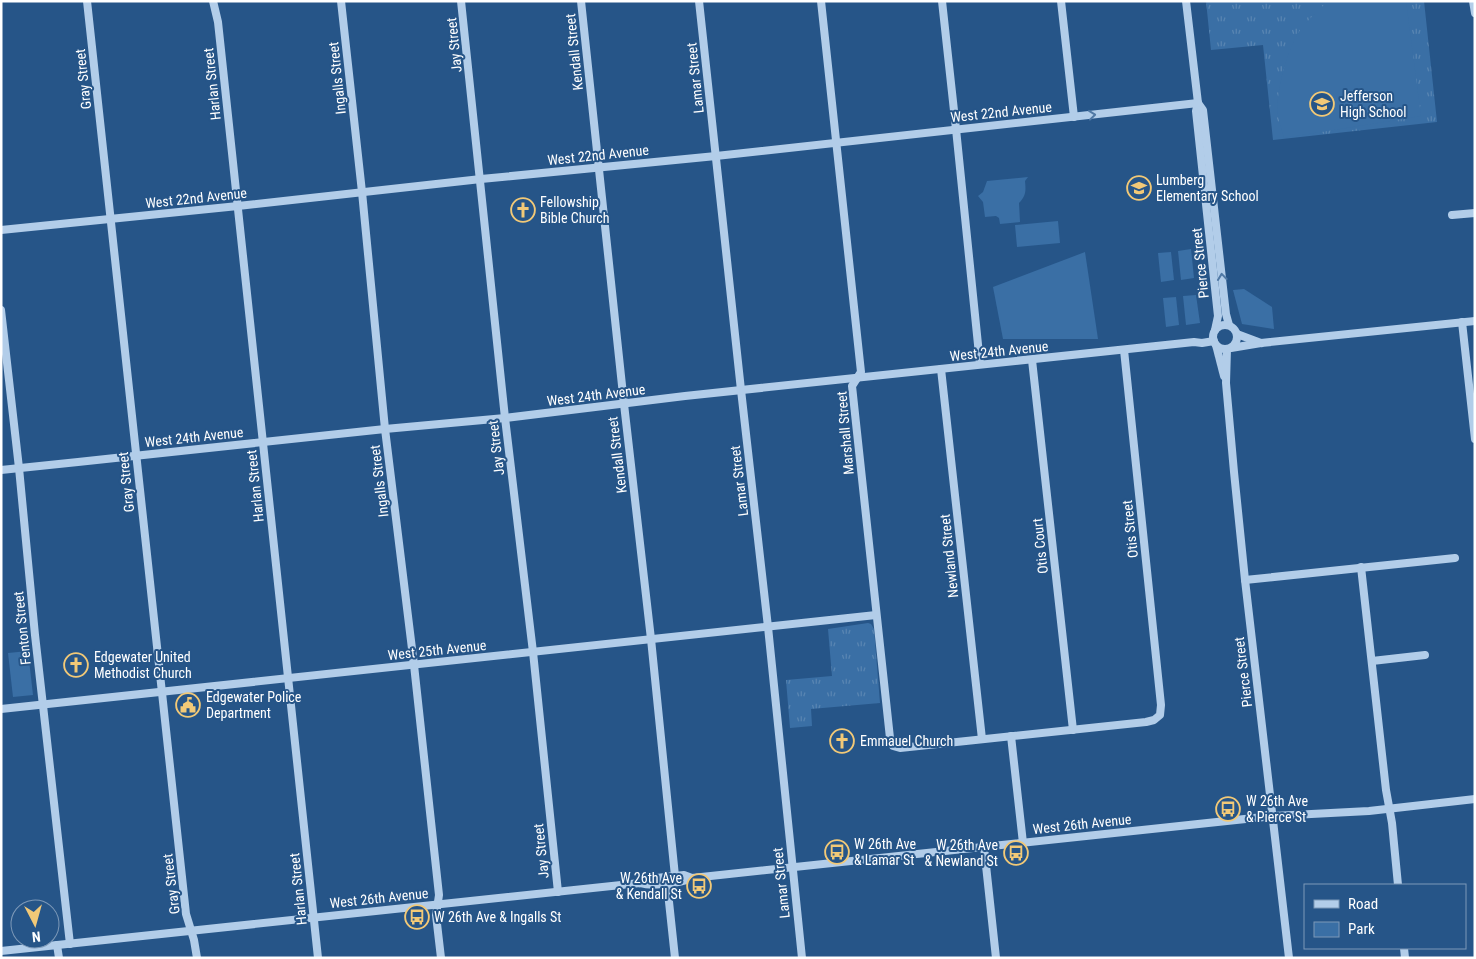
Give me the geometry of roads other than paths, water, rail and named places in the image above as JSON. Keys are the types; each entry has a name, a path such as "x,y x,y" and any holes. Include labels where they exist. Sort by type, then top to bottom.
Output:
{"street":[{"name":"Gray Street","path":"87,1 186,914 197,958"},
{"name":"Harlan Street","path":"213,1 217,12"},
{"name":"Harlan Street","path":"217,1 318,958"},
{"name":"Ingalls Street","path":"341,1 385,428 414,665 439,895 436,915 441,958"},
{"name":"Jay Street","path":"461,1 558,892"},
{"name":"Kendall Street","path":"581,1 675,876"},
{"name":"Lamar Street","path":"699,1 768,627 802,958"},
{"name":"Marshall Street","path":"821,1 861,372 852,386 890,738 893,746 900,748 982,739"},
{"path":"942,1 980,364"},
{"path":"1061,1 1074,117"},
{"name":"Pierce Street","path":"1186,1 1198,103 1196,111 1218,316 1215,337 1226,383 1245,580 1289,958"},
{"path":"1473,1 1475,14"},
{"name":"West 22nd Avenue","path":"1,230 716,156 1198,103"},
{"name":"Pierce Street","path":"1198,103 1202,110 1226,314 1229,325"},
{"path":"1452,215 1475,213"},
{"name":"Fenton Street","path":"1,310 19,468 42,705 70,944"},
{"path":"1229,348 1236,342 1236,330 1229,325 1221,325 1215,337 1219,347 1229,348 1475,320"},
{"path":"1462,322 1475,439"},
{"path":"1237,334 1261,343"},
{"name":"West 24th Avenue","path":"1,470 385,428 505,418 980,364 1194,342 1202,343 1215,337"},
{"name":"Pierce Street","path":"1226,383 1229,348"},
{"name":"Otis Street","path":"1072,730 1146,722 1154,720 1160,715 1161,705 1124,350"},
{"name":"Otis Court","path":"1032,360 1072,730"},
{"name":"Newland Street","path":"941,369 982,739"},
{"path":"1245,580 1455,558"},
{"path":"1362,567 1398,884"},
{"name":"West 25th Avenue","path":"1,709 876,615"},
{"path":"1372,661 1425,654"},
{"path":"982,739 1072,730"},
{"path":"1011,736 1022,842"},
{"name":"West 26th Avenue","path":"60,945 640,883 647,885 667,883 692,878 1273,816 1352,812 1475,799"},
{"path":"984,847 996,958"},
{"name":"West 26th Avenue","path":"640,883 647,879 684,875 692,878"},
{"path":"667,883 675,958"},
{"name":"West 26th Avenue","path":"1,951 20,949"}],"place":[{"name":"Jefferson High School","path":"1322,104"},
{"name":"Lumberg Elementary School","path":"1139,188"},
{"name":"Fellowship Bible Church","path":"523,210"},
{"name":"Edgewater United Methodist Church","path":"76,665"},
{"name":"Edgewater Police Department","path":"188,705"},
{"name":"Emmauel Church","path":"842,741"},
{"name":"W 26th Ave & Pierce St","path":"1228,809"},
{"name":"W 26th Ave & Lamar St","path":"837,852"},
{"name":"W 26th Ave & Newland St","path":"1016,853"},
{"name":"W 26th Ave & Kendall St","path":"699,886"},
{"name":"W 26th Ave & Ingalls St","path":"417,917"}]}
